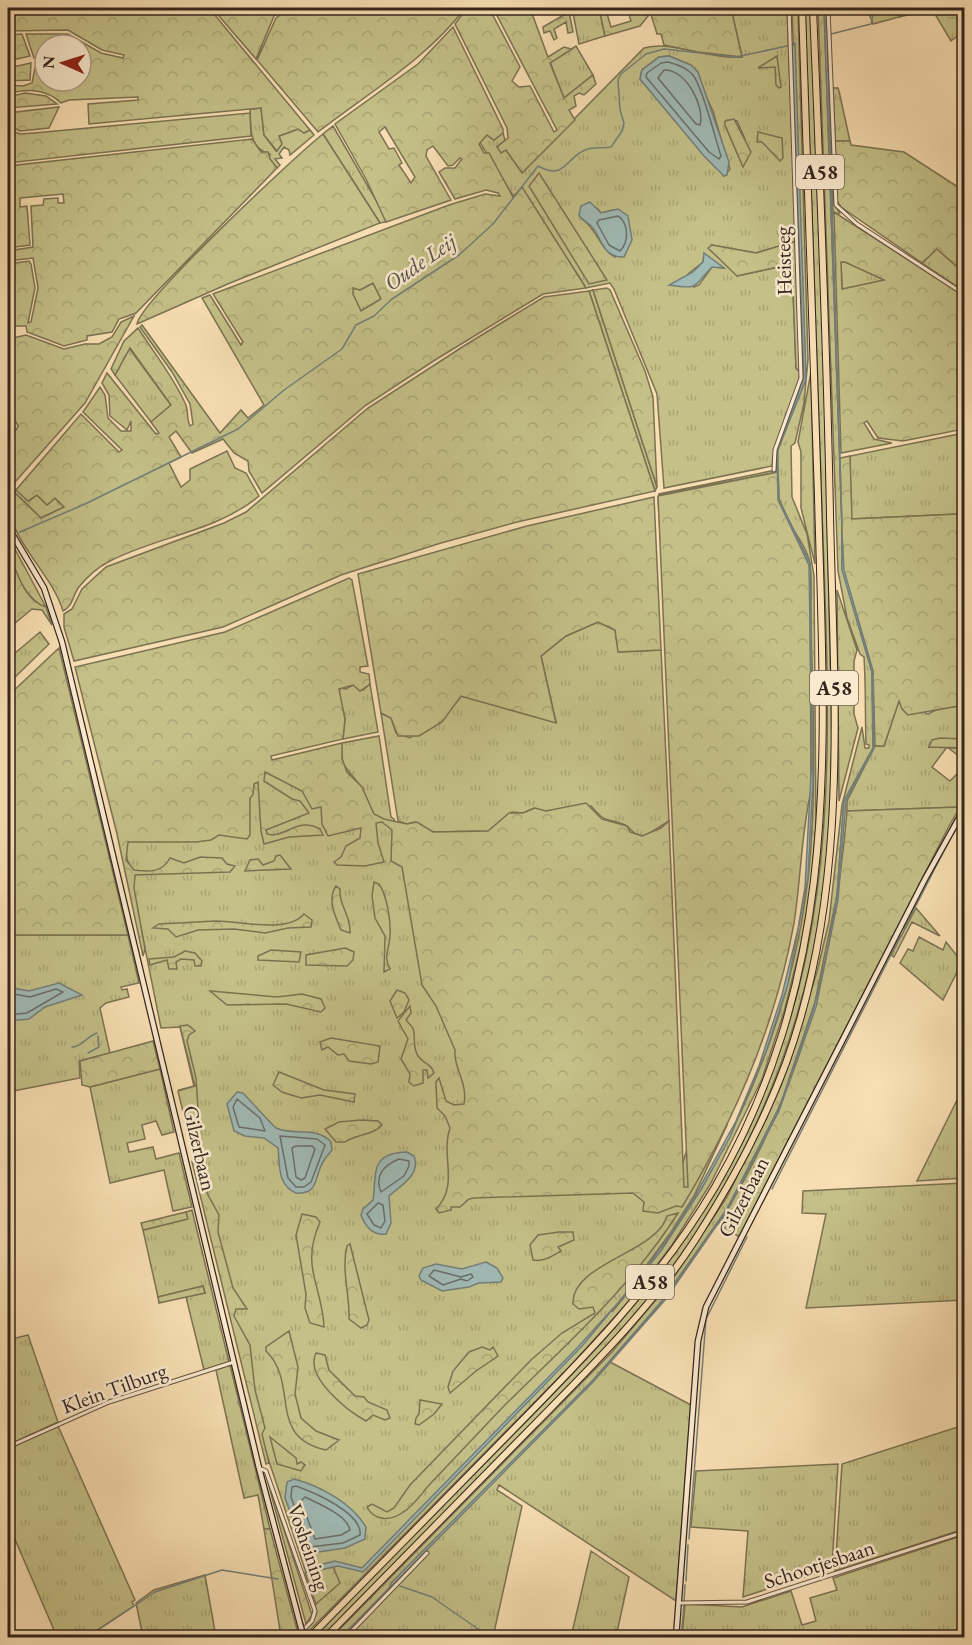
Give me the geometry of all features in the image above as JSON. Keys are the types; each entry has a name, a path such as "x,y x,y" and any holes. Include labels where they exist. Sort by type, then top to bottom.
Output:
{"highway":[{"name":"A58","path":"309,1638 587,1354 659,1271 715,1186 739,1142 762,1090 786,1023 805,949 813,902 822,794 813,317 802,8"},
{"name":"A58","path":"325,1638 596,1362 669,1276 720,1201 750,1147 778,1084 798,1028 811,977 825,902 834,782 825,292 813,8"}],"street":[{"name":"Heisteeg","path":"774,470 775,450 801,378 789,8"},
{"path":"828,8 836,206 864,228 964,294"},
{"name":"Gilzerbaan","path":"8,530 44,588 56,615 61,645 70,664 259,1468 304,1638"},
{"name":"Gilzerbaan","path":"676,1638 699,1337 706,1307 925,879 964,809"},
{"name":"Klein Tilburg","path":"8,1447 109,1402 234,1362"},
{"name":"Vosheining","path":"259,1468 266,1471 315,1611 312,1621 295,1638"},
{"name":"Schootjesbaan","path":"679,1603 747,1602 964,1532"},
{"path":"345,1638 427,1553"}],"green space":[{"path":"8,8 209,8 310,130 304,133 298,129 279,136 282,144 277,151 264,135 261,108 89,124 88,104 138,100 138,97 69,100 61,103 45,93 93,93 93,48 101,53 123,58 124,55 102,50 93,45 93,33 73,33 68,30 8,31"},
{"path":"212,8 284,8 274,16 256,59"},
{"path":"291,8 465,8 450,26 415,59 318,132 257,60 276,18"},
{"path":"467,8 489,8 520,67 512,81 519,87 530,86 554,132 557,130 493,8 530,8 548,57 564,47 572,49 550,63 564,98 593,75 596,84 584,95 579,93 574,96 576,106 569,110 575,120 522,173 506,150 501,153 497,147 508,138 507,128 455,24"},
{"path":"572,8 599,8 605,36 579,44"},
{"path":"599,8 617,8 606,10 611,27 631,21 627,8 645,8 648,16 640,26 605,36"},
{"path":"649,8 731,8 742,57 664,45 661,34 657,34"},
{"path":"731,8 787,8 796,241 756,253 712,245 737,276 792,264 796,368 800,372 798,384 777,442 772,466 664,488 657,394 614,289 610,283 586,288 522,188 514,197 479,141 487,135 494,140 503,133 505,140 497,147 506,150 522,172 644,48 668,46 717,56 742,57","holes":["669,56 691,65 713,111 730,169 724,176 640,79 642,70 659,57","727,120 737,121 745,139 743,166 725,125","597,208 601,213 613,210 615,257 605,249 582,219","704,254 724,268 712,267 699,285 694,287 688,274 703,262"]},
{"path":"790,8 804,378 777,450 806,379 792,8 798,8 808,360 804,403 795,443 791,446 792,497 807,534 814,576 816,825 810,893 801,944 784,1012 762,1079 711,1183 672,1245 631,1299 571,1365 307,1633 305,1631 301,1637 297,1637 313,1621 316,1603 259,1431 179,1090 194,1086 180,1027 161,1028 124,843 226,816 262,769 369,806 360,785 343,762 342,743 379,736 391,817 394,819 424,938 674,1191 694,1127 727,1125 694,1196 671,1232 612,1312 682,1218 739,1116 762,1063 781,1009 806,894 813,797 811,574 804,547 781,507 777,467 777,472 659,495 661,549 658,498 659,494 776,470 776,449 803,376"},
{"path":"805,8 811,8 824,368 832,751 829,830 823,894 812,957 788,1044 772,1087 734,1169 687,1246 660,1283 602,1351 540,1416 322,1637 312,1638 553,1394 625,1316 669,1262 712,1196 734,1157 770,1076 798,992 815,905 825,800 827,746 826,639"},
{"path":"818,8 824,8 842,569 872,672 873,748 844,801 837,895 815,1002 780,1106 727,1209 662,1301 610,1362 691,1405 676,1601 499,1485 497,1490 522,1506 493,1637 347,1637 428,1553 425,1550 392,1583 395,1584 341,1637 331,1638 612,1352 670,1283 727,1197 781,1086 817,972 829,921 842,805 862,727 865,748 869,748 866,744 864,657 860,654 847,618 838,571"},
{"path":"867,8 897,8 899,17 873,24"},
{"path":"897,8 964,8 964,31 951,41 932,9 899,17"},
{"path":"569,12 573,32 568,33 566,22 554,29 557,38 554,40 550,31 544,33 543,27"},
{"path":"453,27 503,129 503,133 494,140 487,135 479,144 484,153 489,153 513,197 522,187 586,288 543,294 435,360 366,405 262,493 249,471 248,461 234,453 223,439 192,453 176,431 169,437 181,457 169,463 181,487 190,480 190,469 227,451 235,468 246,473 259,496 242,508 206,526 147,545 106,563 81,584 70,604 63,611 49,582 14,527 8,496 14,492 41,518 64,507 55,498 47,505 37,495 28,501 16,490 81,414 119,452 122,450 83,412 100,387 105,395 108,418 121,431 131,431 131,421 127,430 110,416 109,395 102,383 107,373 156,434 159,433 151,422 171,405 130,348 115,375 111,369 124,341 138,328 175,383 186,406 190,426 193,424 190,404 172,372 140,327 142,325 220,433 241,410 248,418 264,405 202,298 210,295 241,345 243,342 213,294 449,205 485,194 500,196 498,193 486,190 455,199 439,172 445,168 455,168 462,159 448,166 433,146 427,150 426,156 451,200 386,222 366,179 335,124 418,64","holes":["385,127 415,177 411,183 399,165 402,163 394,148 389,149 379,132","373,283 381,299 361,311 353,294 353,288 360,290"]},
{"path":"22,34 30,56 8,61 8,35"},
{"path":"26,34 33,34 33,55"},
{"path":"828,35 834,204 840,213 833,214"},
{"path":"576,46 593,75 564,98 550,62"},
{"path":"777,56 781,87 779,88 776,85 775,67 758,68"},
{"path":"31,63 30,80 8,81 8,68"},
{"path":"33,78 33,91 8,94 8,85 23,86 32,83"},
{"path":"833,88 838,88 839,91 850,141 835,141"},
{"path":"25,93 46,96 57,104 8,108 8,97"},
{"path":"59,107 49,128 20,131 8,125 8,113"},
{"path":"261,108 264,135 276,151 281,145 279,136 298,129 304,133 310,130 314,135 290,155 289,150 284,147 279,154 282,158 275,159 280,165 277,168 269,159 270,154 258,147 252,136 250,109"},
{"path":"250,113 251,136 8,163 8,129 20,134"},
{"path":"734,119 751,152 743,167 725,125 725,121"},
{"path":"333,126 384,214 386,222 380,223 323,134"},
{"path":"758,132 782,138 783,158 780,161 762,142 757,142"},
{"path":"323,134 380,223 230,283 137,324 145,310 190,260 283,169"},
{"path":"252,139 261,152 268,152 277,168 136,313 119,319 112,332 87,336 87,340 64,346 27,332 26,326 13,326 12,333 8,335 8,264 29,261 31,264 35,288 28,323 31,322 38,288 33,258 8,261 8,251 33,247 31,206 43,205 44,199 58,198 58,203 64,203 63,194 20,198 20,207 27,206 30,245 8,248 8,166"},
{"path":"835,141 850,141 851,145 904,152 964,191 964,273 937,249 922,263 841,207 837,201"},
{"path":"539,173 607,280 589,284 529,186"},
{"path":"834,212 964,296 964,429 903,441 878,438 867,421 864,423 874,439 892,443 841,453","holes":["841,262 884,280 842,289"]},
{"path":"796,241 800,372 796,368 792,264 737,276 708,248 712,245 756,253"},
{"path":"937,248 964,273 964,291 922,263"},
{"path":"841,262 846,262 885,280 842,290"},
{"path":"373,283 381,299 361,311 352,294 353,288 360,290"},
{"path":"607,288 610,290 645,371 653,397 657,487 593,290"},
{"path":"593,290 657,487 655,491 589,291"},
{"path":"589,291 655,491 517,522 441,543 341,575 223,627 74,661 64,627 64,614 72,609 82,589 106,567 224,523 246,512 368,408 467,344 544,297"},
{"path":"134,316 85,403 8,490 8,432 16,430 18,426 16,422 8,422 8,339 26,335 64,349 85,344 99,344 112,337 121,322"},
{"path":"129,348 171,405 151,422 115,375"},
{"path":"811,372 815,564 801,508 801,452 798,442"},
{"path":"964,433 964,489 958,501 958,514 851,519 850,456"},
{"path":"850,456 852,519 958,514 958,493 964,489 964,705 908,715 902,709 899,701 884,746 875,746 873,671 843,569 840,458"},
{"path":"778,472 779,499 810,567 811,791 794,923 786,961 765,1034 736,1105 682,1207 676,1206 658,1213 643,1211 644,1202 633,1193 474,1198 469,1199 460,1207 451,1207 451,1210 439,1213 436,1209 447,1190 447,1149 450,1128 445,1116 437,1108 436,1082 439,1078 446,1101 454,1105 464,1104 465,1096 455,1050 436,1006 422,985 402,867 391,861 392,830 382,822 376,823 378,843 384,862 365,866 337,865 334,862 341,857 346,846 360,838 361,828 328,836 322,824 321,807 312,809 302,791 265,772 264,781 292,799 300,801 309,813 266,830 267,834 280,834 304,825 320,829 323,835 289,837 264,844 258,782 254,784 253,795 250,798 250,835 247,839 219,835 211,840 196,842 128,842 126,860 134,870 159,869 170,858 184,863 200,857 222,858 227,864 235,866 230,872 135,875 134,888 145,949 143,956 117,834 75,667 225,632 349,578 352,580 368,666 360,667 360,672 369,674 370,684 360,691 353,685 339,689 345,719 343,739 271,756 272,760 342,743 342,759 347,772 362,787 374,814 384,819 407,824 417,822 433,832 488,831 509,813 523,813 535,808 546,811 586,803 602,819 627,826 630,832 642,836 661,828 669,821 684,1187 688,1187 658,496"},
{"path":"16,490 29,501 37,495 47,505 55,498 64,507 41,518 14,492"},
{"path":"654,497 661,650 618,652 615,630 598,622 566,636 541,656 556,723 461,696 442,722 419,736 398,736 391,718 381,713 358,574 527,526"},
{"path":"8,536 46,607 31,596 18,577 10,555"},
{"path":"8,551 26,591 38,603 46,607 52,625 42,610 32,609 8,629"},
{"path":"837,590 857,650 854,661 854,714 858,728 839,801"},
{"path":"598,622 615,630 619,652 661,650 669,821 645,836 634,833 619,822 605,819 591,806 542,812 534,808 523,813 512,812 488,831 433,832 415,822 407,824 398,821 381,713 391,718 396,733 410,738 457,702 461,696 556,722 541,656 566,636"},
{"path":"40,632 49,644 8,684 8,659"},
{"path":"59,648 128,935 8,935 8,733 10,731 8,728 8,696"},
{"path":"370,684 378,732 343,739 345,719 339,694 340,688 346,689 353,685 363,690"},
{"path":"899,700 902,704 928,714 938,709 964,705 964,739 933,740 929,747 947,748 932,767 950,781 960,771 964,774 964,801 960,807 847,811 847,801 875,746 884,746"},
{"path":"964,739 964,748 929,747 932,740"},
{"path":"948,748 964,748 964,760"},
{"path":"960,807 739,1237 719,1224 771,1125 792,1076 808,1026 833,922 847,811"},
{"path":"280,855 291,869 245,871 250,860 258,859 263,865 274,861 276,856"},
{"path":"374,882 382,889 389,916 390,936 387,957 390,969 384,972 385,936 375,918 372,896"},
{"path":"336,886 340,889 350,933 341,930 334,913 332,896"},
{"path":"916,908 940,936 912,922 894,957 891,955"},
{"path":"304,914 312,920 311,927 288,928 265,933 234,929 198,930 176,937 168,929 153,928 159,924 216,921 263,925 286,924"},
{"path":"8,935 128,935 139,983 121,987 122,990 127,989 129,997 106,1003 100,1008 110,1053 79,1061 80,1078 8,1092"},
{"path":"919,937 943,950 946,942 962,962 943,1000 900,963 908,949 913,951"},
{"path":"345,948 354,952 353,960 347,966 306,965 306,955"},
{"path":"271,950 301,952 299,962 258,960 258,956"},
{"path":"185,951 195,953 202,961 201,966 195,966 194,960 181,959 176,962 177,969 169,969 167,960 150,965 149,959 174,957"},
{"path":"397,990 405,993 409,1000 404,1012 397,1018 390,1001"},
{"path":"210,991 277,997 302,994 321,999 325,1008 321,1012 286,1004 227,1005"},
{"path":"410,1006 411,1013 406,1020 413,1028 416,1052 434,1073 428,1078 427,1070 423,1070 423,1083 414,1086 409,1082 410,1074 401,1059 408,1039 398,1021"},
{"path":"188,1025 195,1031 189,1035 187,1041 196,1078 198,1108 183,1112 178,1091 195,1086 180,1026"},
{"path":"331,1038 380,1046 378,1062 371,1064 349,1061 344,1054 338,1055 328,1047 322,1050 320,1042"},
{"path":"153,1041 160,1069 90,1087 82,1085 80,1061"},
{"path":"160,1069 174,1132 162,1135 156,1121 142,1125 145,1139 127,1143 129,1152 153,1147 156,1159 179,1153 192,1207 173,1211 164,1170 110,1183 90,1087"},
{"path":"279,1072 324,1090 355,1094 354,1102 320,1095 301,1098 282,1092 273,1085"},
{"path":"964,1086 964,1178 917,1181"},
{"path":"378,1121 382,1125 374,1131 345,1142 336,1142 325,1129 339,1122"},
{"path":"192,1162 198,1165 208,1195 219,1215 218,1232 233,1288 247,1309 236,1309 234,1316 250,1345 255,1390 265,1428 262,1434 269,1463 266,1464"},
{"path":"964,1183 964,1300 806,1308 826,1214 802,1213 803,1191"},
{"path":"192,1210 229,1362 204,1370 186,1297 205,1293 203,1286 158,1297 143,1230 187,1219 186,1212"},
{"path":"186,1212 188,1219 143,1230 141,1223"},
{"path":"678,1213 659,1241 618,1292 502,1408 410,1507 397,1516 387,1518 378,1517 370,1512 367,1507 372,1504 387,1512 394,1508 410,1485 531,1360 562,1333 595,1313 593,1307 579,1309 573,1304 576,1290 585,1278 648,1240 660,1229 667,1216"},
{"path":"302,1214 316,1217 320,1222 314,1238 312,1264 324,1327 310,1323 305,1308 306,1294 296,1235"},
{"path":"573,1232 574,1240 558,1247 561,1251 551,1257 533,1260 530,1245 538,1235"},
{"path":"350,1244 369,1320 367,1325 361,1328 349,1319 345,1255 347,1246"},
{"path":"203,1286 205,1293 159,1303 158,1297"},
{"path":"289,1331 298,1367 295,1394 301,1418 316,1431 339,1440 326,1450 308,1443 296,1434 286,1408 276,1364 266,1351 266,1347"},
{"path":"28,1335 58,1422 8,1445 8,1340"},
{"path":"482,1347 490,1350 493,1347 498,1356 450,1393 448,1387 453,1371 469,1352"},
{"path":"316,1353 325,1355 329,1370 355,1396 364,1397 368,1402 387,1410 390,1418 385,1420 373,1415 366,1421 349,1410 330,1392 316,1372 314,1362"},
{"path":"230,1365 270,1529 264,1529 258,1495 244,1498 216,1370"},
{"path":"420,1400 442,1404 434,1414 419,1425 415,1424 419,1414"},
{"path":"964,1425 964,1529 835,1571 842,1464"},
{"path":"58,1426 135,1600 132,1602 134,1606 87,1637 57,1637 8,1523 8,1449"},
{"path":"270,1437 296,1458 297,1464 301,1462 305,1465 301,1471 277,1464"},
{"path":"838,1464 832,1568 743,1597 748,1531 691,1527 696,1471"},
{"path":"266,1475 312,1615 306,1624"},
{"path":"264,1529 270,1529 298,1633 293,1637 281,1637"},
{"path":"964,1535 964,1637 682,1637 685,1604 742,1607 791,1591 802,1625 816,1621 810,1598 837,1590 833,1578"},
{"path":"591,1551 629,1577 616,1637 571,1637"},
{"path":"333,1567 340,1583 316,1604 305,1573"},
{"path":"205,1575 216,1637 143,1637 136,1603 154,1590"}],"water":[{"path":"824,8 827,36 842,526"},
{"path":"795,44 806,379 778,450 778,465 779,500 810,563 813,781 808,878 788,984 766,1052 730,1137 702,1188 661,1251 631,1288 695,1196 736,1121 759,1066 782,995 798,929 805,887 812,756 809,565 778,500 777,450 804,378 792,46"},
{"path":"669,56 691,65 698,72 729,162 727,175 724,176 704,156 640,79 642,70 659,57"},
{"path":"590,202 601,213 618,209 628,216 632,240 624,257 617,257 608,252 593,228 579,215 581,206"},
{"path":"704,253 724,268 712,267 692,287 669,285 693,272 703,262"},
{"path":"842,532 844,570 873,671 874,748 846,801 838,900 816,1007 779,1111 728,1209 665,1300 593,1382 340,1638 389,1588 392,1582 592,1381 662,1301 727,1209 780,1106 814,1007 827,953 837,895 844,801 873,748 872,672 842,570"},
{"path":"59,983 82,995 45,1007 29,1019 8,1021 8,987 29,991"},
{"path":"237,1092 243,1093 276,1128 319,1134 331,1142 332,1150 324,1160 315,1184 309,1191 296,1193 285,1185 282,1180 278,1148 264,1138 245,1136 234,1131 227,1104"},
{"path":"407,1152 414,1156 415,1169 409,1179 389,1196 391,1223 386,1234 373,1232 361,1215 363,1209 373,1200 377,1167 386,1156"},
{"path":"486,1262 497,1268 503,1278 501,1282 479,1283 442,1291 421,1280 419,1276 423,1268 436,1264 462,1269"},
{"path":"619,1302 583,1345 363,1572 338,1566 305,1573 312,1567 335,1561 362,1568"},
{"path":"294,1479 325,1491 344,1503 366,1527 365,1539 345,1548 306,1554 285,1498 287,1482"}],"waterway":[{"path":"868,8 871,15"},
{"name":"Oude Leij","path":"831,34 871,24 873,15"},
{"name":"Oude Leij","path":"20,532 85,504 238,429 284,390 342,349 356,325 374,316 392,299 459,255 493,224 538,166 547,170 559,170 586,149 611,147 622,131 624,123 620,110 618,80 621,74 646,54 664,49 736,57 787,46"},
{"path":"958,824 964,815"},
{"path":"904,929 949,841"},
{"path":"772,1189 901,935"},
{"path":"72,1047 97,1033"},
{"path":"88,1053 99,1047 98,1036"},
{"path":"689,1539 706,1319 747,1237"},
{"path":"686,1581 688,1545"},
{"path":"86,1638 155,1592 222,1570 278,1579"},
{"path":"684,1601 685,1585"},
{"path":"400,1586 432,1597 491,1638"},
{"path":"681,1638 684,1605"}]}
